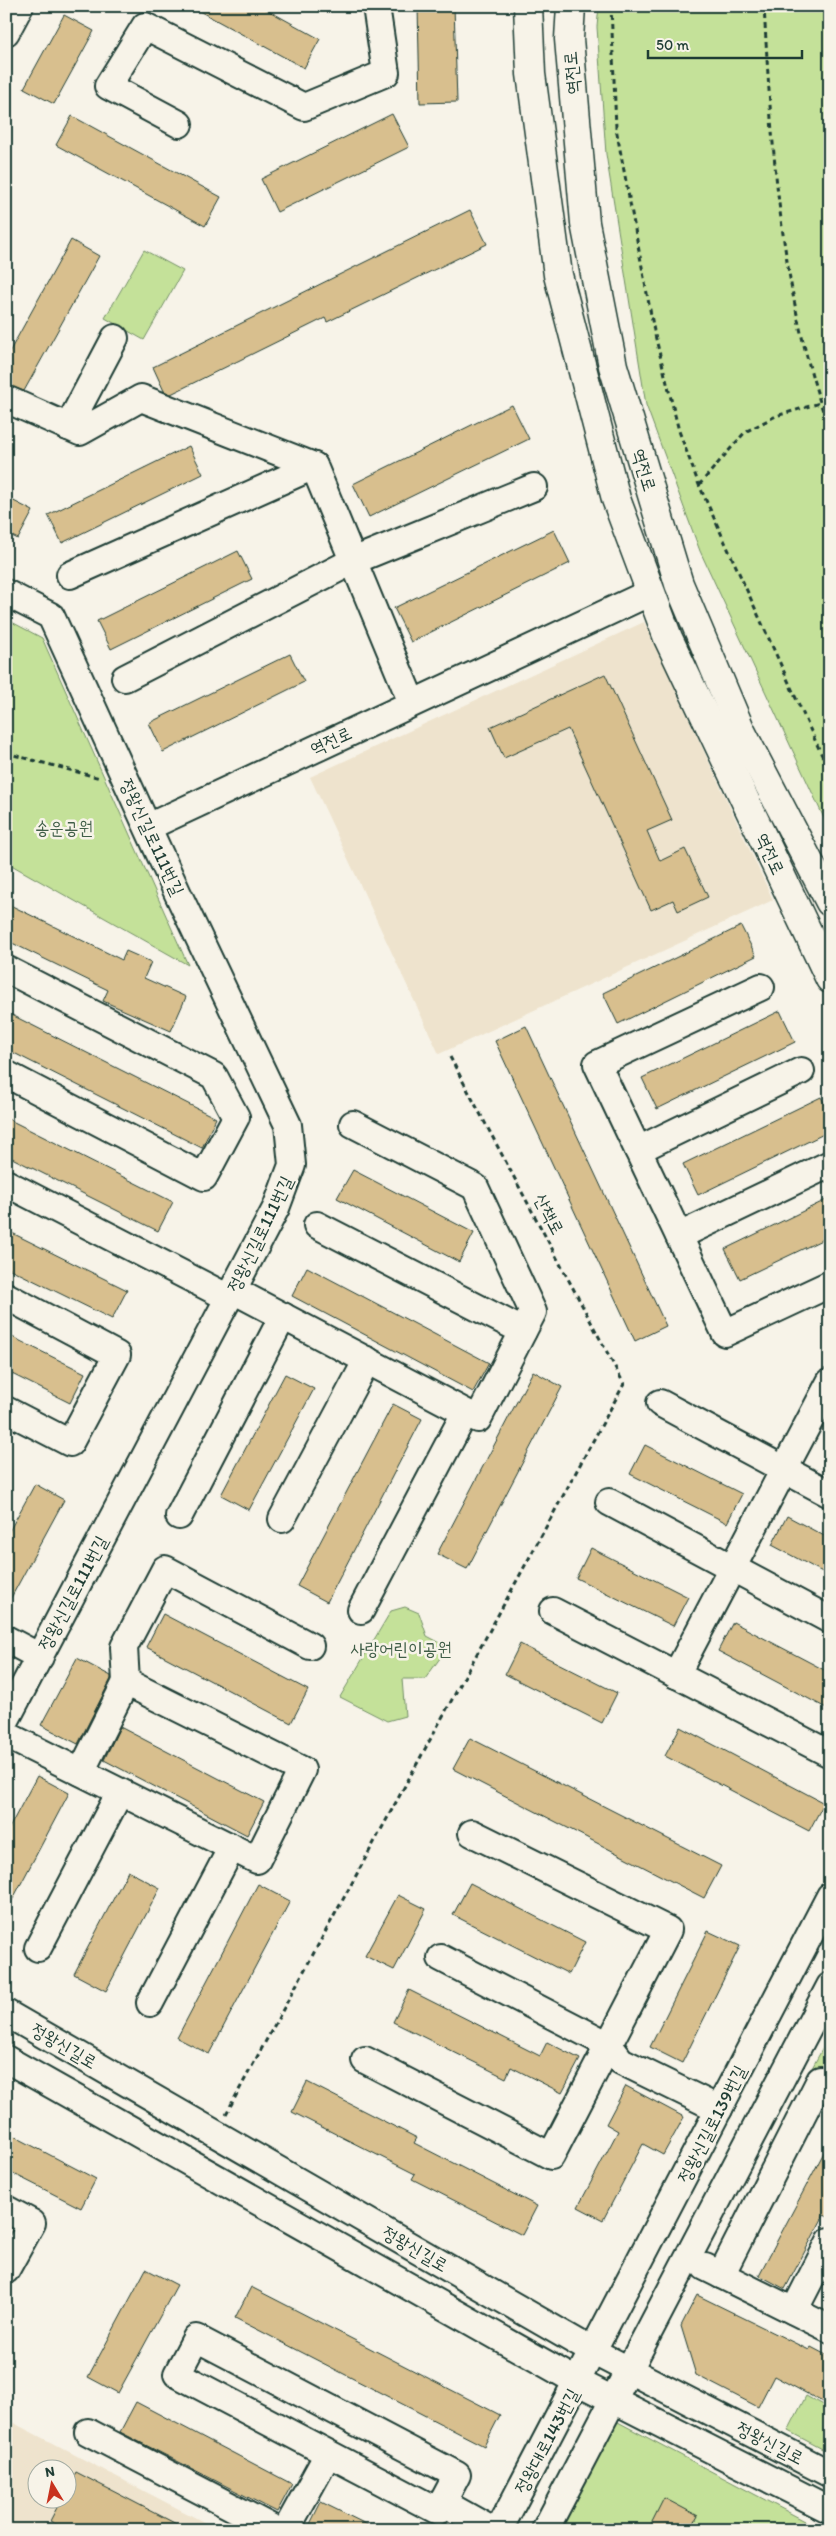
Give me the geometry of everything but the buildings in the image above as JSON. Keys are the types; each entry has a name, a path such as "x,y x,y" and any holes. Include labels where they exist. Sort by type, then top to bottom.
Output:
{"main road":[{"name":"역전로","path":"528,6 531,74 558,276 616,499 668,638 830,979"},
{"name":"역전로","path":"570,6 568,39 585,223 613,366 679,584 741,730 830,902"}],"street":[{"path":"6,32 20,6"},
{"path":"179,124 108,86 145,26 304,107 386,73 376,6"},
{"path":"68,427 115,338"},
{"path":"8,400 80,432 141,398 314,466 412,703"},
{"path":"70,575 314,466"},
{"path":"125,678 353,560 534,487"},
{"name":"역전로","path":"148,827 651,592"},
{"name":"정왕신길로111번길","path":"6,593 51,616 124,777 288,1125 292,1165 276,1208 6,1720"},
{"path":"6,969 214,1076 236,1117 204,1178 6,1074"},
{"path":"761,987 597,1064 725,1333 830,1284"},
{"path":"638,1150 801,1071"},
{"path":"6,1183 231,1294 283,1316 478,1419 533,1312 475,1187 353,1124"},
{"path":"679,1236 830,1164"},
{"path":"317,1225 523,1331"},
{"path":"6,1296 117,1355 70,1443 6,1410"},
{"path":"179,1516 283,1316"},
{"path":"282,1519 367,1360"},
{"path":"676,1674 830,1382"},
{"path":"660,1403 830,1494"},
{"path":"361,1610 465,1412"},
{"path":"609,1502 830,1620"},
{"path":"81,1772 126,1682 124,1647 166,1570 310,1646"},
{"path":"552,1610 830,1754"},
{"path":"6,1639 40,1657"},
{"path":"6,1736 257,1860 302,1770 126,1682"},
{"path":"38,1948 120,1792"},
{"path":"365,2060 551,2156 668,1930 472,1833"},
{"path":"150,2003 232,1847"},
{"name":"정왕신길로139번길","path":"594,2352 830,1896"},
{"path":"441,1958 609,2045 621,2061 719,2109"},
{"path":"545,2530 830,1986"},
{"name":"정왕신길로","path":"6,2013 594,2352 830,2474"},
{"name":"정왕신길로","path":"6,2059 578,2382 830,2510"},
{"path":"721,2275 820,2080 830,2085"},
{"path":"6,2209 32,2223 6,2270"},
{"path":"794,2311 830,2241"},
{"path":"687,2258 830,2329"},
{"path":"196,2338 457,2475 438,2511 328,2454 177,2374 196,2338"},
{"name":"정왕대로143번길","path":"499,2530 594,2352"},
{"path":"88,2432 276,2530"},
{"path":"286,2530 328,2454"},
{"path":"442,2502 492,2530"}],"path":[{"path":"611,6 616,128 654,332 679,431 699,485 830,772"},
{"path":"764,6 778,211 795,306 820,403 830,431"},
{"path":"699,485 745,432 776,416 820,403"},
{"path":"6,753 94,778 124,777"},
{"name":"산책로","path":"215,2133 624,1384 450,1057"}],"shaded area":[{"path":"644,622 773,900 439,1054 310,777"},
{"path":"6,2419 219,2530 6,2530"}],"green space":[{"path":"599,6 830,6 830,831 700,551 646,405 606,154 597,27"},
{"path":"144,250 183,271 144,340 105,318"},
{"name":"송운공원","path":"6,619 42,638 188,965 6,862"},
{"name":"사랑어린이공원","path":"405,1607 419,1613 427,1636 448,1647 425,1679 402,1679 405,1716 387,1721 340,1697 391,1611"},
{"path":"830,2035 830,2077 812,2068"},
{"path":"806,2396 830,2409 830,2453 788,2431"},
{"path":"616,2421 822,2530 559,2530"}]}
